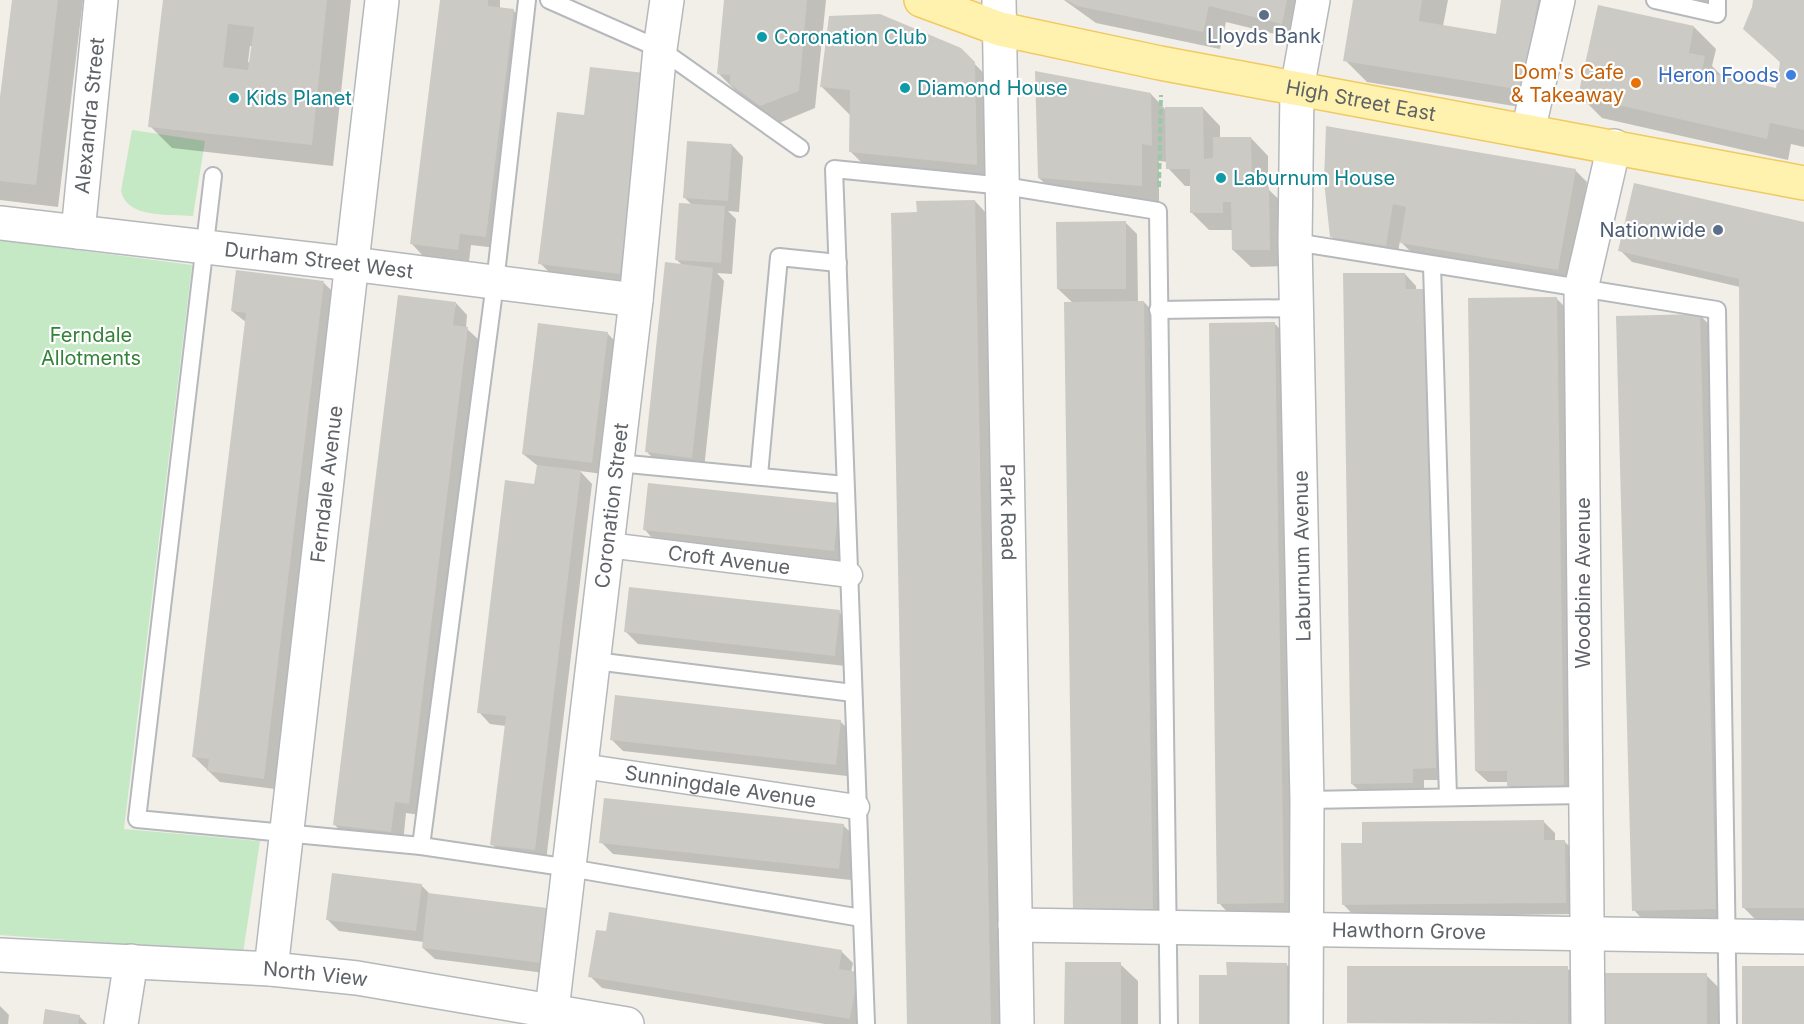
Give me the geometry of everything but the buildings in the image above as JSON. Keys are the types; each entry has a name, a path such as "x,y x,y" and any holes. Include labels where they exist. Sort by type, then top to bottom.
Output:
{"main road":[{"name":"High Street East","path":"921,0 1000,14 1160,63 1804,183"}],"street":[{"name":"Alexandra Street","path":"78,232 101,0"},
{"name":"Ferndale Avenue","path":"271,969 382,0"},
{"name":"Coronation Street","path":"552,1010 618,463 660,49 667,0"},
{"name":"Laburnum Avenue","path":"1306,1024 1307,800 1295,242 1297,88 1313,0"},
{"path":"1528,131 1558,0"},
{"name":"Park Road","path":"1000,14 1017,1024"},
{"name":"Woodbine Avenue","path":"1588,1024 1581,289 1614,146"},
{"name":"Durham Street West","path":"0,224 352,264 636,300"},
{"name":"Croft Avenue","path":"608,544 850,575"},
{"name":"Sunningdale Avenue","path":"582,766 857,807"},
{"name":"Hawthorn Grove","path":"1015,925 1804,937"},
{"name":"North View","path":"0,955 271,969 357,978 627,1024"},
{"path":"121,1024 131,961"}],"lane":[{"path":"421,846 495,283 527,0"},
{"path":"549,0 660,49 800,148"},
{"path":"1655,0 1717,14 1717,0"},
{"path":"866,1024 834,169 1004,186 1158,211 1170,928 1169,1024"},
{"path":"213,176 137,819 421,846 570,868 861,918"},
{"path":"1295,242 1717,310 1728,1024"},
{"path":"759,476 779,257 838,263"},
{"path":"1432,265 1448,797"},
{"path":"1158,310 1296,308"},
{"path":"618,463 845,485"},
{"path":"595,661 854,693"},
{"path":"1307,800 1585,795"}],"path":[{"path":"1158,211 1161,153 1160,63"}],"green space":[{"path":"132,130 205,141 193,216 162,215 140,211 125,200 121,191"},
{"name":"Ferndale Allotments","path":"0,240 192,265 124,829 260,841 243,953 0,935"}],"place":[{"name":"Lloyds Bank","path":"1264,15"},
{"name":"Coronation Club","path":"762,37"},
{"name":"Heron Foods","path":"1791,75"},
{"name":"Dom's Cafe & Takeaway","path":"1636,83"},
{"name":"Diamond House","path":"905,88"},
{"name":"Kids Planet","path":"234,98"},
{"name":"Laburnum House","path":"1221,178"},
{"name":"Nationwide","path":"1718,230"}]}
